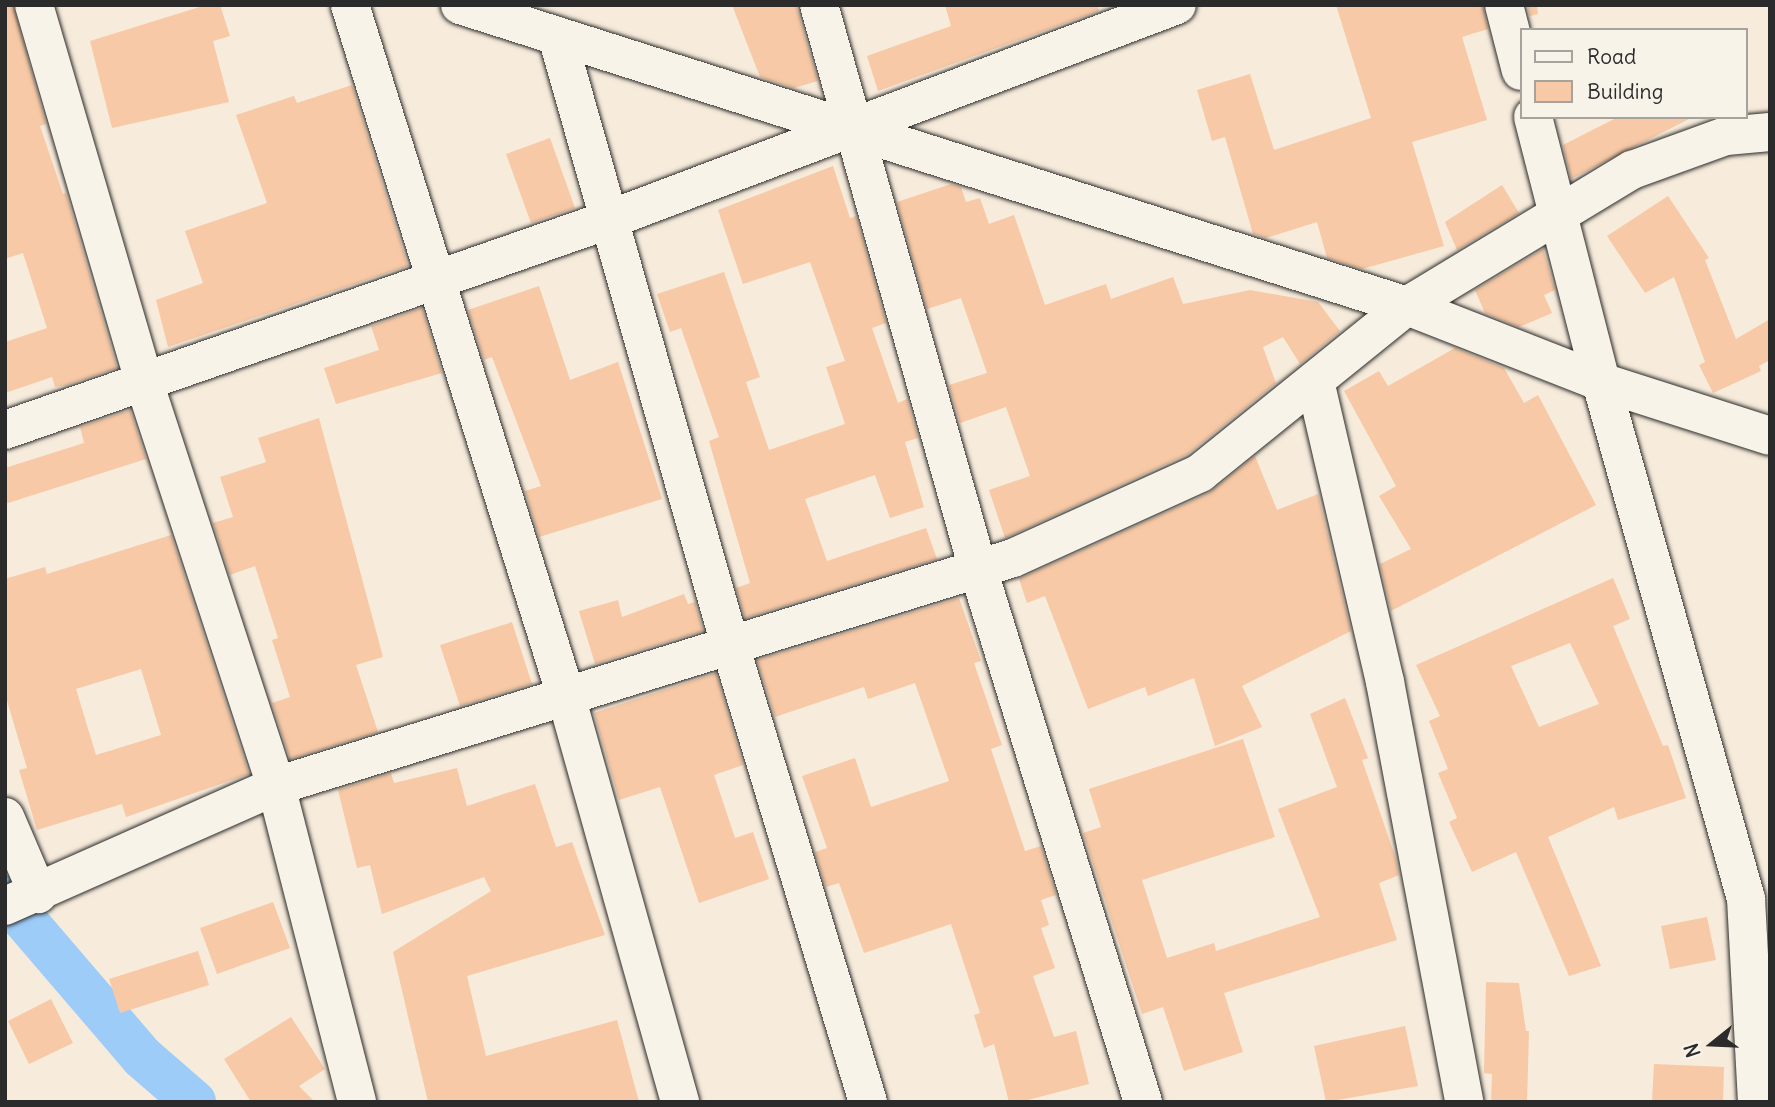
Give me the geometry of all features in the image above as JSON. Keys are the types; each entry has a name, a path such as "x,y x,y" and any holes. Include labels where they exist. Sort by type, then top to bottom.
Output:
{"street":[{"path":"34,5 144,382 276,786 357,1102"},
{"path":"350,5 566,696 680,1102"},
{"path":"460,5 1407,306 1601,382 1770,436"},
{"path":"819,5 978,569 1143,1102"},
{"path":"5,430 608,220 855,130 1177,5"},
{"path":"1504,5 1520,67"},
{"path":"557,36 730,645 868,1102"},
{"path":"1534,119 1601,382 1746,899 1757,1102"},
{"path":"5,817 26,898 276,786 1013,558 1200,473 1407,306 1632,170 1726,136 1770,132"},
{"path":"1315,380 1385,682 1464,1102"}],"building":[{"path":"5,5 13,5 46,124 40,126 63,194 66,193 117,368 67,385 55,387 52,377 5,393 5,342 47,328 23,253 5,259"},
{"path":"206,5 220,5 230,36 213,41 229,102 112,128 90,41"},
{"path":"732,5 796,5 818,81 794,88 760,77"},
{"path":"945,5 1098,5 1099,11 878,91 867,56 951,26"},
{"path":"1336,5 1483,5 1488,29 1462,37 1487,120 1412,142 1444,246 1362,269 1327,258 1317,222 1266,238 1253,234 1225,137 1212,141 1197,90 1250,74 1274,150 1371,118"},
{"path":"1527,5 1537,5 1538,14 1530,16"},
{"path":"352,85 408,266 168,347 156,300 203,283 185,231 267,203 236,115 294,96 297,103"},
{"path":"1614,119 1689,119 1571,179 1563,145"},
{"path":"550,138 575,208 531,223 506,154"},
{"path":"833,166 850,218 856,216 886,323 872,328 898,403 907,399 918,438 905,442 924,507 890,518 875,475 805,499 827,561 926,528 937,559 745,618 736,588 750,583 709,441 719,437 681,328 670,332 657,294 724,272 760,377 746,382 769,450 845,424 826,367 845,361 810,262 743,284 718,210"},
{"path":"951,184 961,187 966,202 980,198 989,224 1014,215 1045,305 1106,284 1111,299 1173,277 1183,304 1250,290 1318,302 1340,331 1300,364 1283,337 1263,347 1276,383 1188,454 1005,538 989,490 1030,476 1006,407 960,423 949,385 987,373 961,298 927,309 897,202"},
{"path":"1502,185 1519,213 1457,250 1445,222"},
{"path":"1668,196 1709,258 1705,260 1736,339 1770,319 1770,360 1759,366 1761,371 1713,393 1699,365 1705,362 1674,277 1645,293 1607,236"},
{"path":"1543,249 1555,290 1544,295 1552,313 1519,327 1485,313 1475,290"},
{"path":"539,286 570,380 618,362 662,499 539,537 525,491 541,486 492,357 484,360 468,310"},
{"path":"422,308 442,373 336,404 324,368 379,350 371,326"},
{"path":"1455,348 1504,368 1524,403 1538,395 1596,505 1391,611 1380,564 1411,549 1379,496 1396,486 1344,391 1379,371 1388,386"},
{"path":"130,410 146,459 5,504 5,468 84,443 80,427"},
{"path":"319,418 383,657 356,665 378,732 290,759 272,703 290,697 272,640 278,638 255,566 230,575 213,523 233,517 220,477 266,462 258,438"},
{"path":"1255,456 1277,510 1318,494 1351,631 1242,686 1262,727 1215,746 1194,678 1148,696 1145,687 1088,709 1045,596 1027,603 1019,579 1209,493"},
{"path":"171,535 249,774 126,817 122,804 37,830 19,770 27,768 5,694 5,579 45,567 47,574","holes":["141,669 161,735 96,755 76,689"]},
{"path":"1613,578 1630,619 1613,626 1663,746 1668,745 1686,798 1618,820 1614,807 1548,837 1601,966 1569,976 1516,852 1472,872 1449,822 1457,818 1438,773 1448,769 1429,721 1440,716 1416,665","holes":["1570,643 1599,704 1539,727 1511,666"]},
{"path":"684,594 688,604 695,602 703,631 595,664 579,611 618,600 622,617"},
{"path":"959,598 981,661 974,663 1002,745 991,749 1025,851 1041,846 1056,895 1041,900 1049,925 1041,928 1055,968 1033,976 1054,1037 1076,1031 1089,1084 1020,1102 1009,1102 994,1044 984,1048 974,1015 980,1013 951,924 864,953 839,883 826,887 815,852 827,848 802,776 855,758 871,807 949,781 915,683 868,699 864,687 775,717 757,660"},
{"path":"512,622 532,684 460,706 440,645"},
{"path":"716,673 743,765 714,775 735,838 753,832 769,879 699,903 660,787 619,800 594,713"},
{"path":"1345,698 1368,758 1362,760 1396,859 1399,875 1379,883 1397,940 1224,993 1243,1052 1184,1071 1163,1007 1142,1014 1083,833 1101,827 1089,789 1243,739 1275,837 1142,880 1167,958 1214,943 1216,951 1320,917 1278,809 1337,787 1310,714"},
{"path":"457,768 467,806 535,784 556,847 572,842 605,935 467,976 486,1056 617,1020 639,1102 428,1102 393,952 491,891 484,877 382,914 370,865 357,868 338,790 391,773 394,783"},
{"path":"273,902 290,948 217,974 200,928"},
{"path":"1707,917 1716,960 1670,969 1661,926"},
{"path":"198,951 209,985 120,1013 109,979"},
{"path":"1486,982 1519,983 1526,1031 1529,1031 1527,1102 1491,1102 1492,1074 1484,1073"},
{"path":"51,999 73,1043 29,1064 8,1021"},
{"path":"291,1017 325,1069 299,1086 315,1102 251,1102 224,1059"},
{"path":"1405,1026 1418,1086 1326,1102 1314,1046"},
{"path":"1654,1064 1724,1067 1723,1102 1652,1102"}],"waterway":[{"path":"5,897 142,1057 194,1102"}]}
